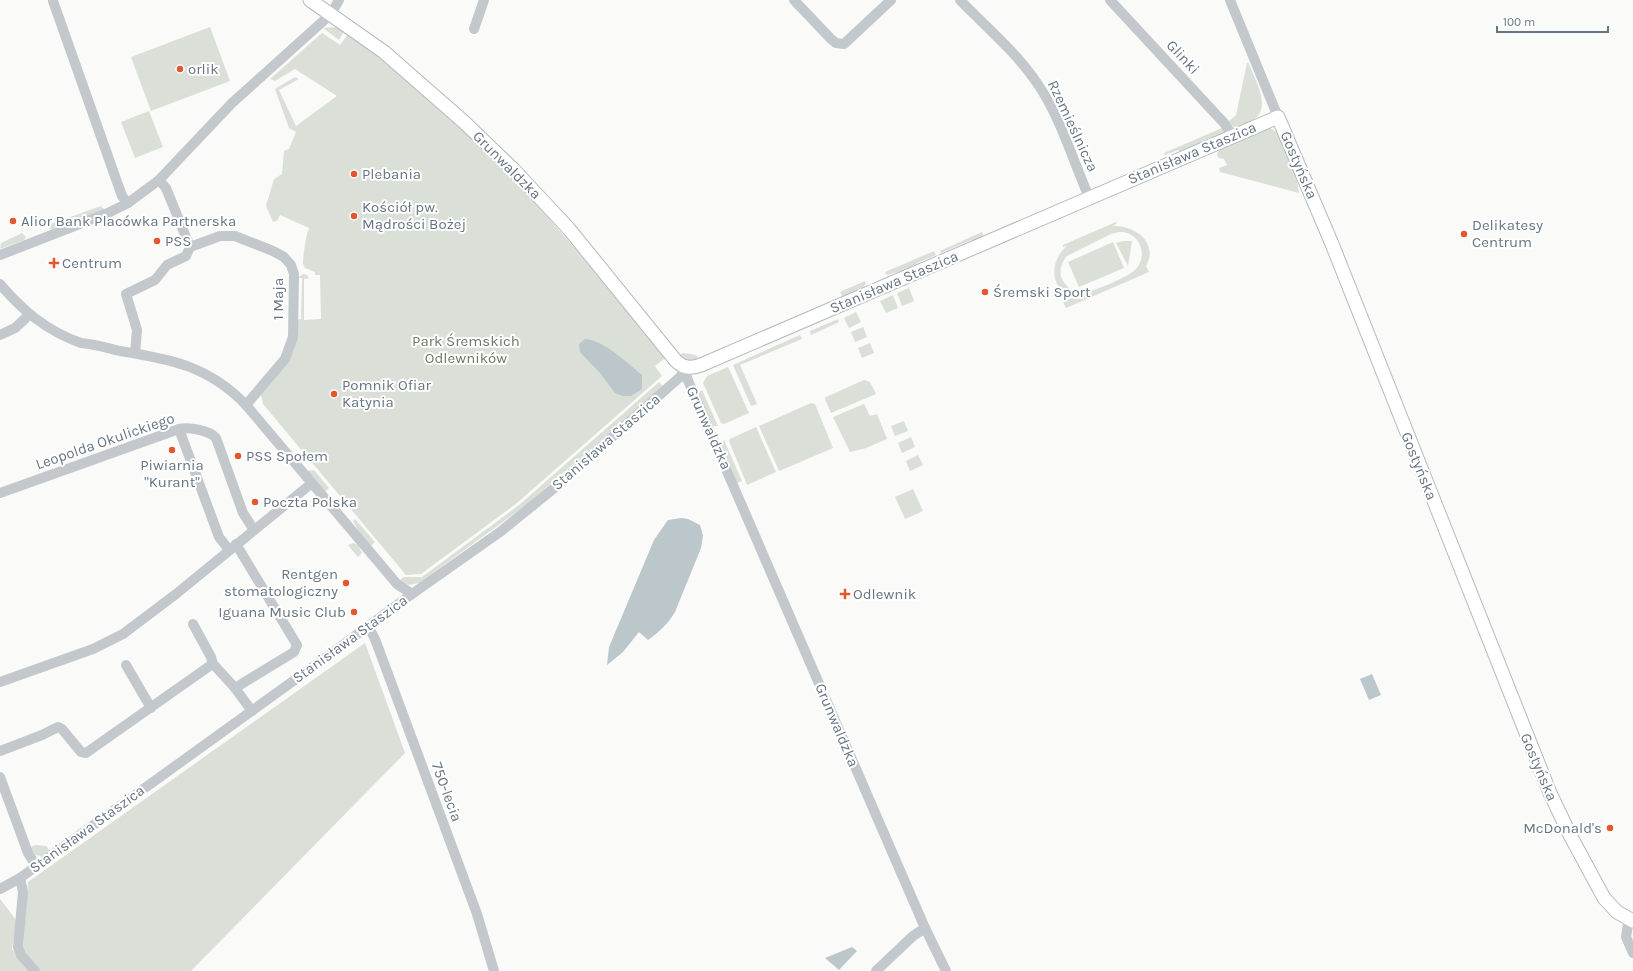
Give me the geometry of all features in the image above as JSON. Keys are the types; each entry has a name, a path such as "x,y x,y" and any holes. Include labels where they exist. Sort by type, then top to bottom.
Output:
{"main road":[{"name":"Grunwaldzka","path":"310,0 390,57 464,122 514,170 569,228 676,361 686,367"},
{"name":"Stanisława Staszica","path":"686,367 701,366 1278,117"},
{"name":"Gostyńska","path":"1278,117 1332,244 1550,793 1600,892 1613,908 1632,919"}],"street":[{"path":"0,255 108,213 128,203 160,180 232,103 331,14 339,0"},
{"path":"474,29 484,0"},
{"path":"794,0 836,44 844,44 891,0"},
{"name":"Rzemieślnicza","path":"960,0 1025,67 1038,84 1048,102 1089,198"},
{"name":"Glinki","path":"1110,0 1224,123 1233,136"},
{"name":"Gostyńska","path":"1230,0 1278,117"},
{"path":"53,1 122,196 128,203"},
{"path":"160,180 166,188 190,247"},
{"name":"1 Maja","path":"135,353 137,330 126,294 154,280 167,265 186,256 190,247 220,236 235,236 273,251 284,257 291,265 294,274 292,337 289,352 282,364 246,405"},
{"path":"0,284 29,315 68,338 81,343 161,357 196,368 226,387 246,405 397,584 412,594"},
{"path":"0,335 15,328 29,315"},
{"name":"Stanisława Staszica","path":"0,888 20,878 412,594 473,552 537,502 677,379 686,367"},
{"name":"Grunwaldzka","path":"686,367 687,378 703,416 925,928 946,971"},
{"path":"179,429 219,537 232,547 297,645 294,652 235,688"},
{"name":"Leopolda Okulickiego","path":"0,493 179,429 207,432 215,436 243,513 254,530"},
{"path":"0,682 93,649 118,637 176,594 312,483"},
{"path":"193,624 211,657 213,664 235,688 252,711"},
{"name":"750-lecia","path":"368,626 375,639 477,914 494,971"},
{"path":"0,751 42,735 58,727 62,728 81,752 86,753 205,668 213,664"},
{"path":"126,665 151,708"},
{"path":"0,777 28,853 36,866"},
{"path":"20,878 23,889 18,947 21,955 35,971"},
{"path":"1632,919 1626,937 1633,953"},
{"path":"876,971 913,936 925,928"}],"green space":[{"name":"orlik","path":"210,27 230,81 151,111 131,57"},
{"path":"335,27 344,31 339,40 323,28"},
{"name":"Park Śremskich Odlewników","path":"322,33 340,45 348,34 411,83 490,154 549,218 665,358 655,366 662,376 517,503 421,574 406,575 263,404 261,394 283,369 292,353 296,333 296,320 301,319 302,278 298,278 303,274 307,275 309,278 304,279 304,320 321,319 320,275 315,275 315,272 305,268 303,264 309,228 280,215 277,221 273,222 266,206 274,179 282,174 284,151 289,149 296,132 289,128 275,89 295,77 299,79 279,90 296,126 337,96 295,69 275,81 270,79"},
{"path":"1248,62 1261,95 1261,111 1257,117 1249,122 1234,127 1228,122 1236,115"},
{"path":"149,111 163,147 135,158 121,122"},
{"path":"1222,128 1225,132 1223,134 1180,152 1178,150 1165,155 1164,153"},
{"path":"1269,128 1281,138 1286,147 1294,167 1299,193 1220,172 1219,168 1227,165 1224,159 1219,158 1217,155 1219,149"},
{"path":"101,206 105,210 50,230 48,225"},
{"path":"1116,222 1117,223 1113,226 1121,226 1137,232 1147,243 1149,258 1146,266 1149,272 1066,308 1063,302 1074,297 1060,288 1056,282 1054,274 1057,259 1067,246 1063,247 1063,245","holes":["1119,232 1126,233 1137,239 1142,250 1142,257 1136,269 1110,284 1092,290 1080,293 1070,289 1061,278 1060,271 1067,256 1111,234"]},
{"path":"982,232 984,237 975,241 971,240 941,253 940,251"},
{"path":"22,233 26,237 24,240 0,249 1,243"},
{"path":"1132,241 1128,266 1116,243"},
{"path":"1113,242 1124,268 1079,287 1068,262"},
{"path":"934,251 936,255 917,263 916,267 887,275 885,272"},
{"path":"865,281 866,284 856,293 843,298 840,292"},
{"path":"909,288 914,301 902,306 897,293"},
{"path":"893,295 898,308 886,313 880,301"},
{"path":"856,312 861,322 849,328 844,318"},
{"path":"838,319 839,322 811,335 810,331"},
{"path":"863,327 867,337 855,342 851,332"},
{"path":"800,335 802,339 740,365 757,404 751,406 733,365"},
{"path":"870,343 874,353 862,358 858,348"},
{"path":"683,353 696,355 700,360 685,360 679,356"},
{"path":"728,367 749,413 724,424 721,423 703,383 707,376"},
{"path":"864,380 870,382 876,394 831,413 825,399 826,397"},
{"path":"659,382 663,386 526,505 419,583 408,585 400,580 404,577 422,577 519,505"},
{"path":"702,390 718,426 713,426 697,393"},
{"path":"811,403 815,404 833,448 779,471 759,426"},
{"path":"864,404 870,416 877,414 887,439 866,448 850,452 833,417"},
{"path":"904,421 908,431 895,436 891,426"},
{"path":"756,427 776,472 747,485 729,441 730,439"},
{"path":"911,437 915,447 902,453 898,443"},
{"path":"724,440 742,481 737,483 720,444"},
{"path":"918,455 923,465 910,471 906,461"},
{"path":"314,470 329,488 325,492 307,471"},
{"path":"913,489 923,511 905,519 895,497"},
{"path":"355,519 375,542 371,546 359,532 353,521"},
{"path":"353,543 358,545 362,553 358,557 348,545"},
{"path":"365,643 405,753 191,971 39,971 23,951 28,882"},
{"path":"35,845 46,846 50,851 41,856 35,855 30,847"},
{"path":"0,899 17,921 12,949 29,971 0,971"}],"shaded area":[{"path":"585,339 600,343 642,375 642,389 631,396 623,396 615,393 600,373 580,352 579,344"},
{"path":"682,518 688,519 700,525 703,536 701,548 675,612 663,628 648,640 639,632 623,652 607,665 609,647 654,540 668,520"},
{"path":"1372,674 1381,695 1369,700 1360,679"},
{"path":"852,947 857,951 839,970 825,958"}],"place":[{"name":"orlik","path":"180,69"},
{"name":"Plebania","path":"354,174"},
{"name":"Kościół pw. Mądrości Bożej","path":"354,216"},
{"name":"Alior Bank Placówka Partnerska","path":"13,221"},
{"name":"Delikatesy Centrum","path":"1464,234"},
{"name":"PSS","path":"157,241"},
{"name":"Centrum","path":"54,263"},
{"name":"Śremski Sport","path":"985,292"},
{"name":"Pomnik Ofiar Katynia","path":"334,394"},
{"name":"Piwiarnia \"Kurant\"","path":"172,450"},
{"name":"PSS Społem","path":"238,456"},
{"name":"Poczta Polska","path":"255,502"},
{"name":"Rentgen stomatologiczny","path":"346,583"},
{"name":"Odlewnik","path":"845,594"},
{"name":"Iguana Music Club","path":"354,612"},
{"name":"McDonald's","path":"1610,828"}]}
